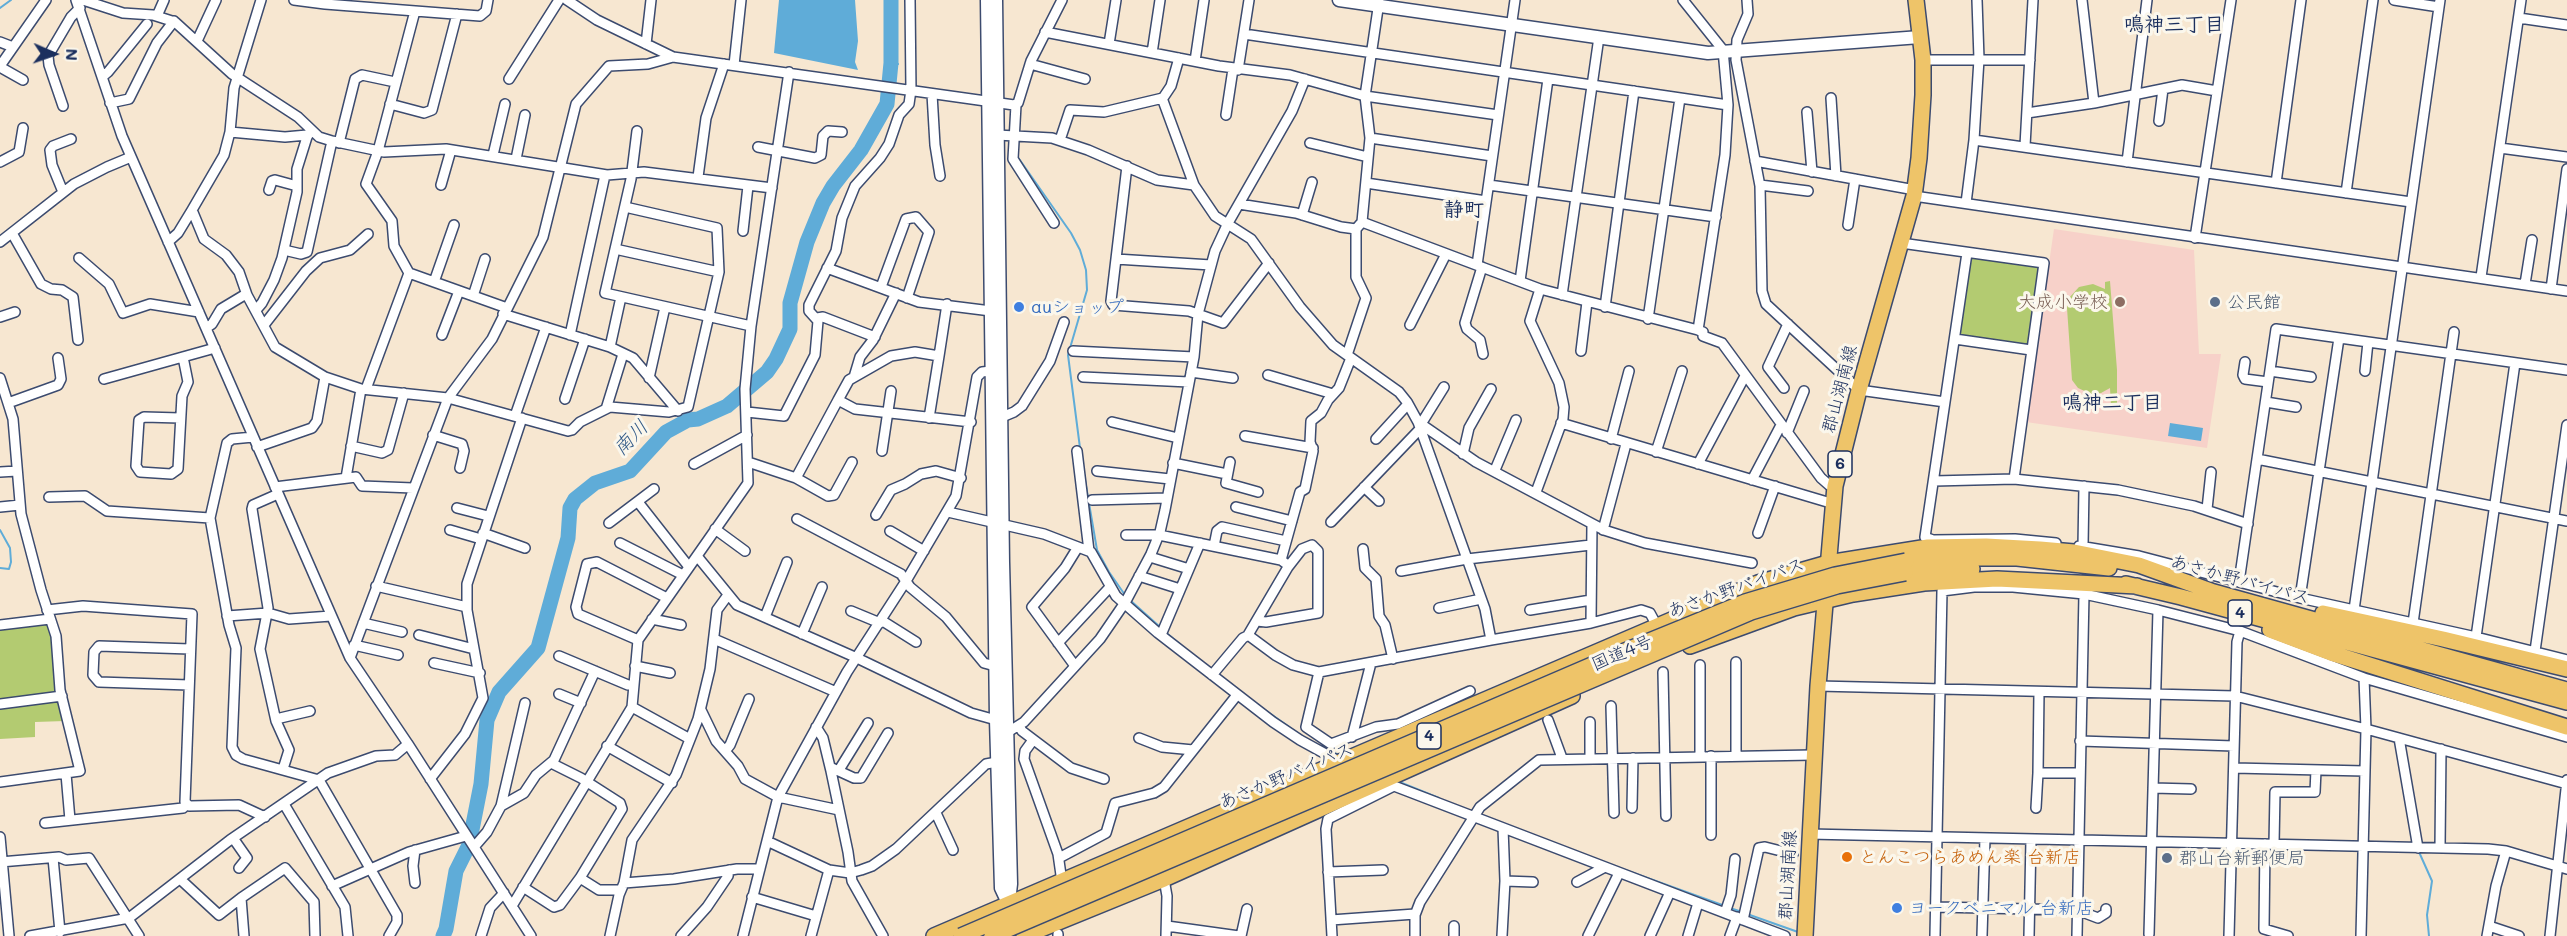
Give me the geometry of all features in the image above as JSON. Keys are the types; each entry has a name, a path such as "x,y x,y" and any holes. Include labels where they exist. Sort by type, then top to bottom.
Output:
{"main road":[{"name":"郡山湖南線","path":"1805,936 1813,755 1835,486 1859,390 1914,193 1919,158 1923,60 1916,0"},
{"path":"1828,563 1928,547 1986,546 2040,549 2074,552 2139,565 2211,591"},
{"name":"あさか野バイパス","path":"960,936 1620,653 1745,602 1835,575 1984,557 2049,560 2145,575 2235,597 2567,690"},
{"name":"4","path":"934,936 1062,882 1337,759 1758,583 1828,563"},
{"name":"あさか野バイパス","path":"992,936 1751,612 1906,567 1940,570 2017,569 2137,586 2567,702"},
{"name":"国道4号","path":"1543,715 1710,638 1794,608 1825,601 1891,588 1970,579 2137,586"},
{"path":"2181,597 2331,653 2567,727"},
{"path":"2235,597 2443,639 2567,669"},
{"name":"4","path":"1024,936 1388,784 1543,715"}],"street":[{"path":"23,80 0,67 46,0"},
{"path":"157,16 164,0"},
{"path":"196,41 216,0"},
{"path":"168,242 178,233 224,155 230,132 237,77 261,0"},
{"path":"294,0 353,3 482,16 486,11 488,0"},
{"path":"509,80 559,0"},
{"path":"567,0 579,4 646,44 673,57 1016,105"},
{"path":"646,44 651,0"},
{"path":"698,177 706,118 729,65 741,0"},
{"path":"874,337 824,317 818,318 809,311 809,305 838,246 842,218 855,186 885,151 899,115 908,106 911,90 910,0"},
{"path":"987,0 991,103 991,371 998,526 1014,729 1009,936"},
{"path":"996,0 991,103 997,135 1002,417 995,666 1001,888 1008,904"},
{"path":"1053,223 1014,162 1014,136 1016,105 1030,64 1062,0"},
{"path":"1109,44 1116,0"},
{"path":"1152,53 1160,0"},
{"path":"1195,61 1204,0"},
{"path":"1226,115 1244,34 1248,0"},
{"path":"1339,0 1378,3 1512,25 1730,53 1920,37"},
{"path":"1483,354 1480,340 1467,329 1465,323 1480,266 1486,201 1515,0"},
{"path":"1683,0 1730,53 1760,185 1762,291 1766,304 1859,390 1945,402"},
{"path":"1698,330 1728,132 1730,53 1748,14 1747,0"},
{"path":"1966,203 1974,140 1979,59 1977,0"},
{"path":"2025,146 2033,0"},
{"path":"2082,0 2094,103"},
{"path":"2127,162 2147,0"},
{"path":"2195,238 2231,0"},
{"path":"2276,183 2301,0"},
{"path":"2346,193 2373,0"},
{"path":"2354,610 2439,4 2394,0"},
{"path":"2481,278 2522,0"},
{"path":"80,3 113,5 123,13 157,16 174,21 237,77 298,117 309,133"},
{"path":"80,3 110,102 131,157 350,658 531,936"},
{"path":"63,106 48,56 80,3"},
{"path":"1212,675 1243,638 1249,635 1285,563 1286,541 1300,492 1305,489 1313,448 1310,442 1311,421 1321,413 1339,388 1366,298 1356,278 1359,226 1370,138 1365,96 1378,3"},
{"path":"415,11 378,152 366,184 392,221 394,246 409,273 473,296 546,327 610,347 633,358 678,411"},
{"path":"390,104 424,113 432,110 457,14"},
{"path":"2519,18 2567,25"},
{"path":"110,102 129,99 157,42 174,21"},
{"path":"102,76 108,72 147,24"},
{"path":"1045,32 1235,69 1305,79 1365,96 1498,115"},
{"path":"1244,34 1728,105"},
{"path":"1562,295 1599,37"},
{"path":"0,42 13,47"},
{"path":"350,658 448,398 490,343 543,237 576,104 604,70 612,66 652,64 673,57"},
{"path":"1060,140 1070,110 1104,112 1162,98 1171,86 1179,58"},
{"path":"1923,60 2030,60"},
{"path":"1030,64 1085,79"},
{"path":"512,906 632,707 638,640 748,483 745,389 751,326 789,72"},
{"path":"284,250 302,254 307,252 335,142 355,79 362,75 395,82"},
{"path":"1014,729 1100,639 1124,604 1150,557 1159,535 1167,498 1194,357 1198,314 1211,265 1228,223 1292,111 1305,79"},
{"path":"1520,282 1548,79"},
{"path":"2027,113 2094,103 2181,85 2217,91"},
{"path":"2159,121 2163,89"},
{"path":"1605,307 1634,91"},
{"path":"932,94 935,145 940,176"},
{"path":"1162,98 1194,185 1215,216 1251,239 1300,306 1333,345 1399,392 1408,404 1419,426 1467,559 1481,599 1491,640"},
{"path":"1648,319 1680,98"},
{"path":"1831,98 1836,176"},
{"path":"493,155 505,104"},
{"path":"1807,112 1812,171"},
{"path":"516,159 525,116"},
{"path":"0,162 19,152 24,128"},
{"path":"637,131 625,207 605,293 751,326"},
{"path":"758,147 816,158 821,153 823,136 828,131 842,132"},
{"path":"230,132 285,137 309,133 378,152 451,150 561,166 605,175 631,172 698,177 772,188"},
{"path":"256,310 274,280 284,250 297,186 297,169 309,133"},
{"path":"997,135 1045,136 1127,166 1157,180 1194,185"},
{"path":"1370,138 1492,156"},
{"path":"63,192 52,165 50,150 53,146 71,139"},
{"path":"1974,140 2411,202"},
{"path":"1310,143 1368,157"},
{"path":"2500,148 2567,158"},
{"path":"441,185 451,150"},
{"path":"0,242 63,192 106,167 131,157"},
{"path":"1755,161 1855,179 1966,203 2567,291"},
{"path":"1127,166 1113,305 1189,311 1217,323 1224,322 1269,262"},
{"path":"2551,289 2564,223 2567,169"},
{"path":"570,334 605,175"},
{"path":"1848,225 1855,179"},
{"path":"269,190 272,181 275,180 297,186"},
{"path":"1302,215 1312,182"},
{"path":"1366,183 1486,201"},
{"path":"1489,185 1716,217"},
{"path":"1760,185 1808,191"},
{"path":"743,231 748,186"},
{"path":"1239,204 1302,215 1341,227 1359,226 1446,254 1540,289 1703,332 1702,336 1722,343 1821,478 1829,485 1835,486"},
{"path":"192,210 204,239 226,255 239,272 246,294 275,347 324,377 364,389 448,398 570,431 580,422 606,409 620,407 678,411 690,405 719,272 717,228 625,207"},
{"path":"881,287 906,219 916,217 929,232 907,298"},
{"path":"434,282 454,225"},
{"path":"12,233 41,285 62,290 73,297 78,340"},
{"path":"264,325 306,271 320,258 350,250 368,234"},
{"path":"2525,284 2532,240"},
{"path":"1901,243 2044,263 2014,479"},
{"path":"615,249 719,272"},
{"path":"1967,253 1925,537 1933,540 2015,539 2083,546 2139,556 2300,598 2476,637 2567,660"},
{"path":"1410,325 1446,254"},
{"path":"79,258 109,284 123,313 150,304 199,312"},
{"path":"473,296 485,259"},
{"path":"1116,259 1211,265"},
{"path":"827,268 919,302 947,304 981,311 991,310"},
{"path":"346,478 364,389 409,273"},
{"path":"1536,492 1561,423 1564,406 1562,389 1530,321 1540,289"},
{"path":"442,335 459,291"},
{"path":"854,377 860,357 874,337 896,293"},
{"path":"206,328 212,324 221,309 246,294"},
{"path":"610,347 621,297"},
{"path":"1581,351 1587,302"},
{"path":"929,418 947,304"},
{"path":"649,378 665,307"},
{"path":"0,317 15,312"},
{"path":"746,408 780,416 786,414 815,355 818,318"},
{"path":"1002,417 1018,410 1028,398 1056,349 1064,322"},
{"path":"1784,388 1768,367 1788,324"},
{"path":"430,778 465,734 481,704 483,690 467,607 468,577 546,327"},
{"path":"2239,582 2276,329 2567,370"},
{"path":"2413,623 2433,494 2454,332"},
{"path":"2300,598 2339,338"},
{"path":"565,399 585,339"},
{"path":"1954,339 2031,350"},
{"path":"2365,371 2368,342"},
{"path":"104,379 214,348"},
{"path":"1073,351 1194,357"},
{"path":"796,478 846,383 895,355 920,352 939,356"},
{"path":"606,409 623,354"},
{"path":"180,418 144,417 139,420 136,465 140,472 171,474 177,471 182,394 188,380 183,357"},
{"path":"8,403 58,385 61,379 58,358"},
{"path":"2245,362 2243,375 2246,379 2268,382"},
{"path":"2476,637 2515,363"},
{"path":"743,936 778,796 836,692 948,512 959,490 977,377 982,372 991,371"},
{"path":"1611,439 1629,371"},
{"path":"1656,452 1682,371"},
{"path":"2270,371 2311,377"},
{"path":"1191,372 1233,378"},
{"path":"1268,375 1333,394"},
{"path":"1698,464 1745,376"},
{"path":"257,447 312,428 317,421 324,377"},
{"path":"1083,377 1189,382"},
{"path":"0,378 13,419 20,505 57,638 62,696 80,771 0,782"},
{"path":"1331,522 1419,426 1444,387"},
{"path":"1463,454 1469,428 1491,389"},
{"path":"882,450 891,391"},
{"path":"1752,480 1784,429 1804,391"},
{"path":"351,446 382,453 388,450 404,393"},
{"path":"838,400 855,409 970,422"},
{"path":"2266,402 2296,406"},
{"path":"1376,439 1408,404"},
{"path":"1495,470 1516,420"},
{"path":"1112,422 1178,438"},
{"path":"1561,423 1834,504"},
{"path":"2535,651 2567,425"},
{"path":"1419,426 1463,454 1603,530 1645,543 1752,563"},
{"path":"433,435 462,444 464,451 460,468"},
{"path":"694,464 747,435"},
{"path":"1245,436 1313,448"},
{"path":"253,437 232,439 227,443 210,518 227,616 236,648 232,747 243,759 319,780 372,868 397,915 397,922 389,936"},
{"path":"1603,530 1626,444"},
{"path":"1077,451 1089,551"},
{"path":"2257,459 2567,521"},
{"path":"748,462 796,478 828,496 834,495 852,462"},
{"path":"1230,462 1227,484 1258,492"},
{"path":"1173,463 1227,474"},
{"path":"0,472 17,471"},
{"path":"876,515 891,490 921,474 936,471 961,478"},
{"path":"1097,471 1170,479"},
{"path":"2207,509 2211,472"},
{"path":"283,769 289,750 276,719 260,649 268,613 253,505 276,491 346,478 358,477 362,486 413,488"},
{"path":"1934,481 2014,479 2084,486 2157,496 2207,509 2248,524"},
{"path":"1758,533 1775,486"},
{"path":"2083,546 2084,486"},
{"path":"1364,488 1379,501"},
{"path":"609,523 654,489"},
{"path":"49,497 85,496 107,511 210,518"},
{"path":"1092,500 1167,498"},
{"path":"638,502 686,571"},
{"path":"0,507 20,505"},
{"path":"1236,507 1292,521"},
{"path":"457,508 488,516"},
{"path":"948,512 998,526 1044,534 1089,551 1094,555 1110,587 1124,604 1212,675 1300,741 1388,784 1785,936"},
{"path":"797,519 901,574 946,617 984,663 995,666"},
{"path":"1591,623 1592,524"},
{"path":"1214,546 1217,531 1222,526 1286,541"},
{"path":"715,529 745,551"},
{"path":"450,530 525,548"},
{"path":"890,531 924,551"},
{"path":"1126,535 1159,535 1285,563"},
{"path":"620,543 686,571"},
{"path":"1161,635 1200,543"},
{"path":"1257,621 1266,622 1318,613 1317,548 1310,545 1285,563"},
{"path":"1401,571 1467,559 1591,545"},
{"path":"1075,666 1032,607 1065,568 1078,547"},
{"path":"1363,549 1366,570 1376,579 1379,616 1385,625 1393,659"},
{"path":"697,556 737,604 971,713 996,720"},
{"path":"1150,557 1189,569"},
{"path":"638,640 578,614 576,606 587,564 597,562 667,598"},
{"path":"765,616 787,562"},
{"path":"1139,576 1180,589"},
{"path":"376,586 467,607"},
{"path":"802,634 822,587"},
{"path":"1058,643 1110,587"},
{"path":"1935,936 1942,591 1974,587 2013,587 2084,594 2158,610 2240,632 2364,678 2567,737"},
{"path":"2077,936 2084,594"},
{"path":"610,936 635,835 672,783 701,710 717,610 728,595"},
{"path":"1439,608 1481,599"},
{"path":"1530,610 1591,600"},
{"path":"0,625 82,606 192,614 186,805"},
{"path":"851,610 880,622 916,642"},
{"path":"1249,635 1293,665 1319,672 1591,623 1646,610 1657,626"},
{"path":"2149,934 2158,610"},
{"path":"227,616 268,613 289,619 332,616"},
{"path":"652,619 681,625"},
{"path":"363,622 402,632"},
{"path":"2229,936 2235,696 2240,632"},
{"path":"418,635 474,649"},
{"path":"714,639 836,692"},
{"path":"354,645 398,655"},
{"path":"189,685 99,682 93,675 94,652 99,646 190,649"},
{"path":"559,656 628,685 634,685"},
{"path":"1736,662 1736,756"},
{"path":"434,663 480,673"},
{"path":"1352,737 1371,663"},
{"path":"1700,665 1700,756"},
{"path":"635,666 670,673"},
{"path":"501,806 524,793 536,775 551,763 595,671"},
{"path":"1319,672 1306,727 1335,744"},
{"path":"1663,672 1666,816"},
{"path":"2361,936 2366,729 2364,678"},
{"path":"1818,686 2235,696 2567,782 2563,868 2550,936"},
{"path":"1335,744 1378,726 1398,724 1470,692"},
{"path":"2036,808 2039,692"},
{"path":"559,694 581,703"},
{"path":"1059,858 1106,833 1109,828 1110,812 1115,803 1162,790 1237,694"},
{"path":"0,704 62,696"},
{"path":"724,751 730,744 749,699"},
{"path":"473,846 487,832 501,806 525,703"},
{"path":"1611,706 1614,813"},
{"path":"632,707 690,740"},
{"path":"701,710 714,739 738,766 746,779 778,796 839,810"},
{"path":"276,719 310,711"},
{"path":"1543,715 1562,758"},
{"path":"1590,722 1590,758"},
{"path":"835,769 868,723"},
{"path":"816,727 823,738 835,769 839,810 853,884 883,936"},
{"path":"1014,729 1071,768 1104,779"},
{"path":"835,769 854,778 861,778 888,733"},
{"path":"1139,738 1162,747 1193,750"},
{"path":"2399,738 2418,848"},
{"path":"1033,740 1024,753 1024,759 1059,858 1062,882"},
{"path":"2080,741 2234,746"},
{"path":"30,936 129,918 233,838 328,773 376,756 395,754 408,744"},
{"path":"1335,744 1337,759"},
{"path":"607,746 672,783"},
{"path":"2440,848 2441,749"},
{"path":"1415,936 1415,914 1480,807 1533,763 1543,759 1562,758 1813,755"},
{"path":"1711,756 1711,835"},
{"path":"1632,808 1633,758"},
{"path":"767,841 830,870 850,873 872,866 936,813 986,764 997,762"},
{"path":"523,887 554,907 560,905 580,878 622,809 620,803 551,763"},
{"path":"2234,768 2365,771"},
{"path":"2288,936 2264,929 2275,792 2315,792 2316,770"},
{"path":"2038,773 2080,773"},
{"path":"66,774 70,820"},
{"path":"1332,936 1326,829 1328,819 1388,784"},
{"path":"2153,788 2191,789"},
{"path":"284,804 346,911 348,936"},
{"path":"45,823 183,808 186,805 239,805 265,817"},
{"path":"936,813 953,850"},
{"path":"1503,828 1503,936"},
{"path":"1809,834 2440,848 2506,851 2563,868"},
{"path":"332,886 415,850 466,836"},
{"path":"0,837 9,936"},
{"path":"233,838 247,858 239,868"},
{"path":"1982,936 1985,838"},
{"path":"2029,936 2031,839"},
{"path":"1730,936 1740,919 1759,848 1765,847 1793,854"},
{"path":"415,850 413,866 415,883"},
{"path":"2506,851 2496,885 2488,931 2519,936"},
{"path":"1,862 53,858 66,860 84,857 91,860 139,936"},
{"path":"53,858 60,932"},
{"path":"1725,913 1731,895 1735,859"},
{"path":"1577,882 1602,871 1605,867"},
{"path":"180,879 219,915 285,868 314,902 315,936"},
{"path":"580,878 599,890 729,870 760,869"},
{"path":"681,936 710,904 728,876 729,870"},
{"path":"811,936 830,870"},
{"path":"1328,872 1383,870"},
{"path":"1588,936 1619,873"},
{"path":"1164,879 1167,896 1166,936"},
{"path":"1504,881 1533,882"},
{"path":"1650,936 1670,892"},
{"path":"481,936 490,908 504,893"},
{"path":"752,897 816,916"},
{"path":"241,898 244,936"},
{"path":"1688,936 1698,903"},
{"path":"1936,907 2077,910 2098,918 2106,913 2106,909"},
{"path":"1167,926 1240,936 1247,909"},
{"path":"1331,920 1415,914"}],"shaded area":[{"name":"大成小学校","path":"2054,229 2194,250 2199,354 2221,354 2207,448 2026,422"}],"green space":[{"path":"1972,258 2037,267 2040,270 2029,343 2026,345 1961,336 1959,333 1969,261"},
{"path":"2110,281 2117,370 2117,406 2111,406 2110,388 2101,393 2091,394 2078,388 2072,380 2067,308 2069,298 2079,287 2093,284 2105,289 2105,282"},
{"path":"48,622 55,636 65,721 35,722 35,737 0,739 0,628"}],"water":[{"path":"779,0 855,0 858,41 855,62 858,70 774,53"},
{"path":"2170,423 2203,428 2201,441 2168,436"}],"waterway":[{"path":"0,8 11,0"},
{"name":"南川","path":"443,936 456,871 469,845 481,784 487,720 499,692 538,648 568,538 570,508 575,499 595,483 630,471 666,432 688,420 698,419 727,406 767,372 776,359 790,329 790,303 807,242 823,203 861,150 887,104 891,63 891,0"},
{"name":"南川","path":"891,63 898,64"},
{"path":"1017,156 1071,233 1080,250 1086,270 1087,290 1068,355 1080,448"},
{"path":"1084,474 1097,550 1125,595"},
{"path":"0,530 10,548 11,562 9,569 0,568"},
{"path":"1131,601 1160,627"},
{"path":"1164,631 1181,645"},
{"path":"1258,705 1302,736"},
{"path":"1328,751 1340,755"},
{"path":"1397,781 1439,798"},
{"path":"2419,852 2432,881 2427,915 2429,936"},
{"path":"1617,867 1725,906"},
{"path":"1730,908 1742,912"},
{"path":"1747,914 1798,932"}],"place":[{"name":"大成小学校","path":"2120,302"},
{"name":"公民館","path":"2215,302"},
{"name":"auショップ","path":"1019,307"},
{"name":"とんこつらあめん楽 台新店","path":"1847,857"},
{"name":"郡山台新郵便局","path":"2167,858"},
{"name":"ヨークベニマル 台新店","path":"1897,908"}],"district":[{"name":"鳴神三丁目","path":"2174,25"},
{"name":"静町","path":"1464,210"},
{"name":"鳴神二丁目","path":"2112,403"}]}
